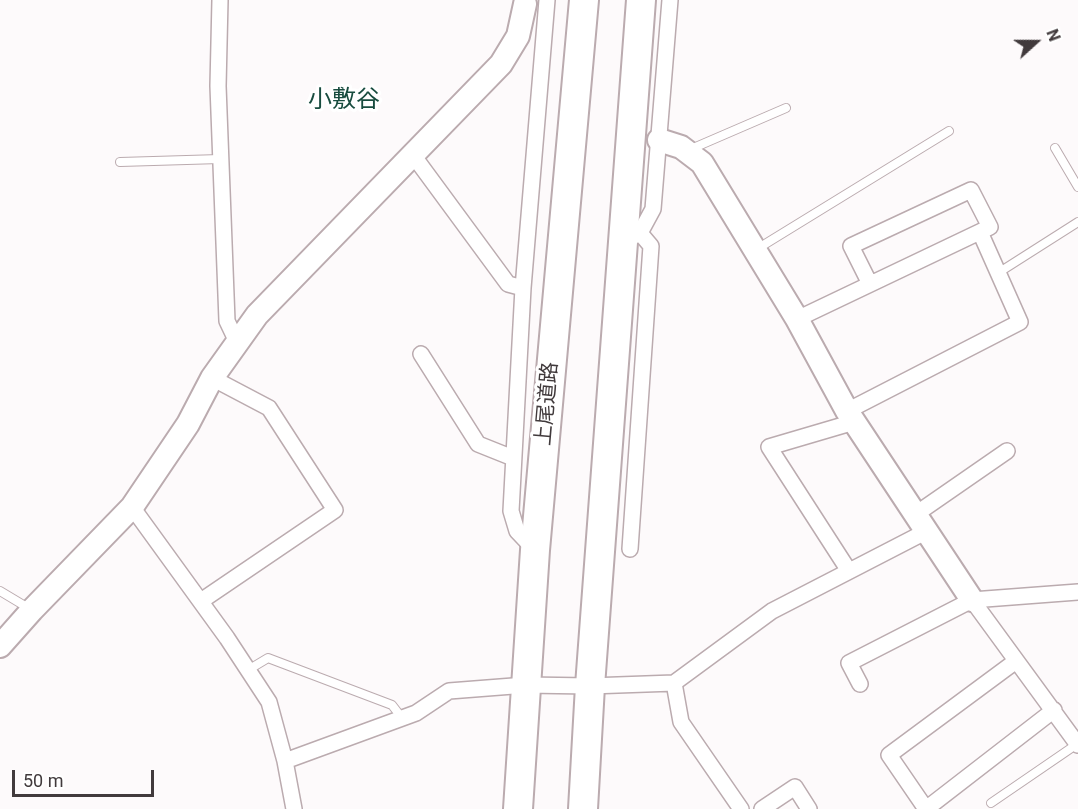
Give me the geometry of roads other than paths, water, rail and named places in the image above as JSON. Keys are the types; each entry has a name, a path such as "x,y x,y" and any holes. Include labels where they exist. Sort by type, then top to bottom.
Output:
{"highway":[{"name":"上尾道路","path":"518,809 535,550 584,0"},
{"path":"583,809 590,686 632,238 641,0"}],"street":[{"path":"220,0 218,86 227,321 237,342"},
{"path":"630,549 651,246 632,238 653,209 670,0"},
{"path":"535,3 523,288 510,511 518,531 535,550"},
{"path":"0,646 132,507 188,424 212,378 257,315 501,64 535,3"},
{"path":"659,140 681,147 702,163 797,319 850,417 972,600 1078,744"},
{"path":"413,155 508,284 523,288"},
{"path":"797,319 990,227 971,190 851,246 870,284"},
{"path":"849,571 769,447 850,417 1020,322 980,232"},
{"path":"421,354 478,444 513,458"},
{"path":"201,601 335,510 269,408 212,378"},
{"path":"285,761 416,713 449,691 526,685 590,686 674,682 772,610 849,571 921,523 1007,451"},
{"path":"132,507 201,601 269,702 285,761 294,809"},
{"path":"860,684 849,663 972,600 1078,592"},
{"path":"1016,661 889,755 926,809 1054,710"},
{"path":"674,682 681,722 741,809"},
{"path":"762,809 795,787 809,809"}],"lane":[{"path":"687,151 786,108"},
{"path":"755,250 949,131"},
{"path":"1055,148 1078,187"},
{"path":"120,162 220,159"},
{"path":"998,273 1078,222"},
{"path":"0,591 32,610"},
{"path":"248,670 268,658 392,705 402,718"},
{"path":"991,803 1078,744"}],"district":[{"name":"小敷谷","path":"344,101"}]}
